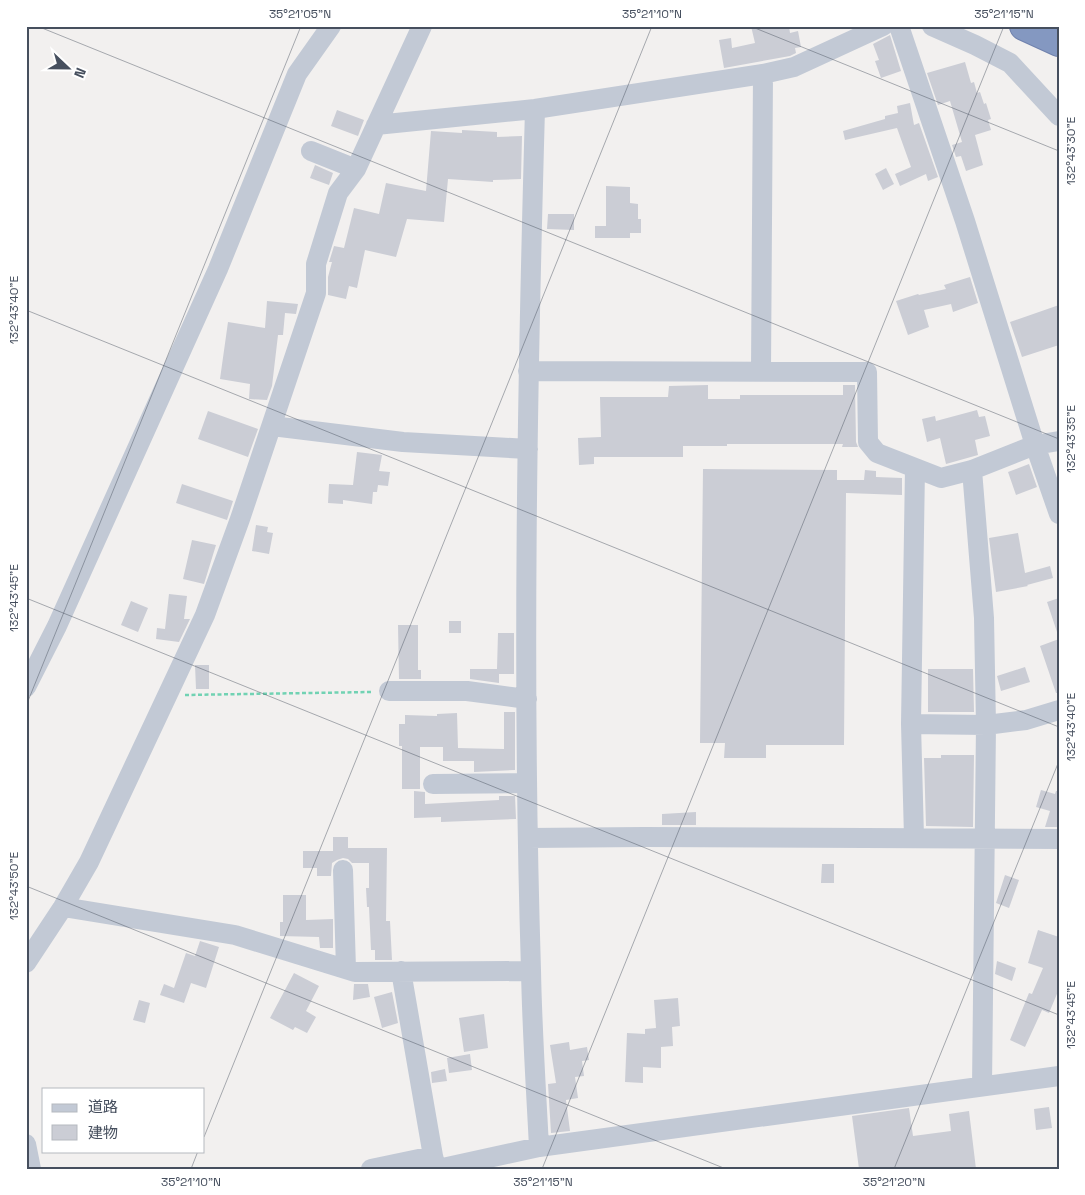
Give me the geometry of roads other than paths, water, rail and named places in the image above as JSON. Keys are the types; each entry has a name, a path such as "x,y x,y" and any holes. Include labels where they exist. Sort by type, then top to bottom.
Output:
{"highway":[{"path":"1024,26 1059,42"}],"street":[{"path":"26,687 57,626 218,269 297,74 331,26"},
{"path":"26,962 63,907 89,862 205,614 272,426 316,292 316,264 338,192 356,169 422,26"},
{"path":"376,125 535,108 763,74 794,67 883,26"},
{"path":"899,26 965,221 1035,445 1059,514"},
{"path":"932,26 1010,63 1059,116"},
{"path":"761,371 763,74"},
{"path":"535,108 528,372 527,783 531,971 539,1147"},
{"path":"311,151 356,169"},
{"path":"528,372 867,372 868,442 877,453 941,478 972,470 1035,445 1059,441"},
{"path":"272,426 403,442 528,449"},
{"path":"914,838 912,724 915,468"},
{"path":"972,470 984,618 986,724 982,1087"},
{"path":"389,691 467,690 527,699"},
{"path":"912,724 986,724 1026,720 1059,710"},
{"path":"433,784 527,783"},
{"path":"528,838 644,836 1059,839"},
{"path":"344,870 346,970"},
{"path":"63,907 235,935 355,972 531,971"},
{"path":"402,971 436,1165"},
{"path":"371,1169 436,1165 539,1147 1059,1076"},
{"path":"26,1144 31,1169"}]}
